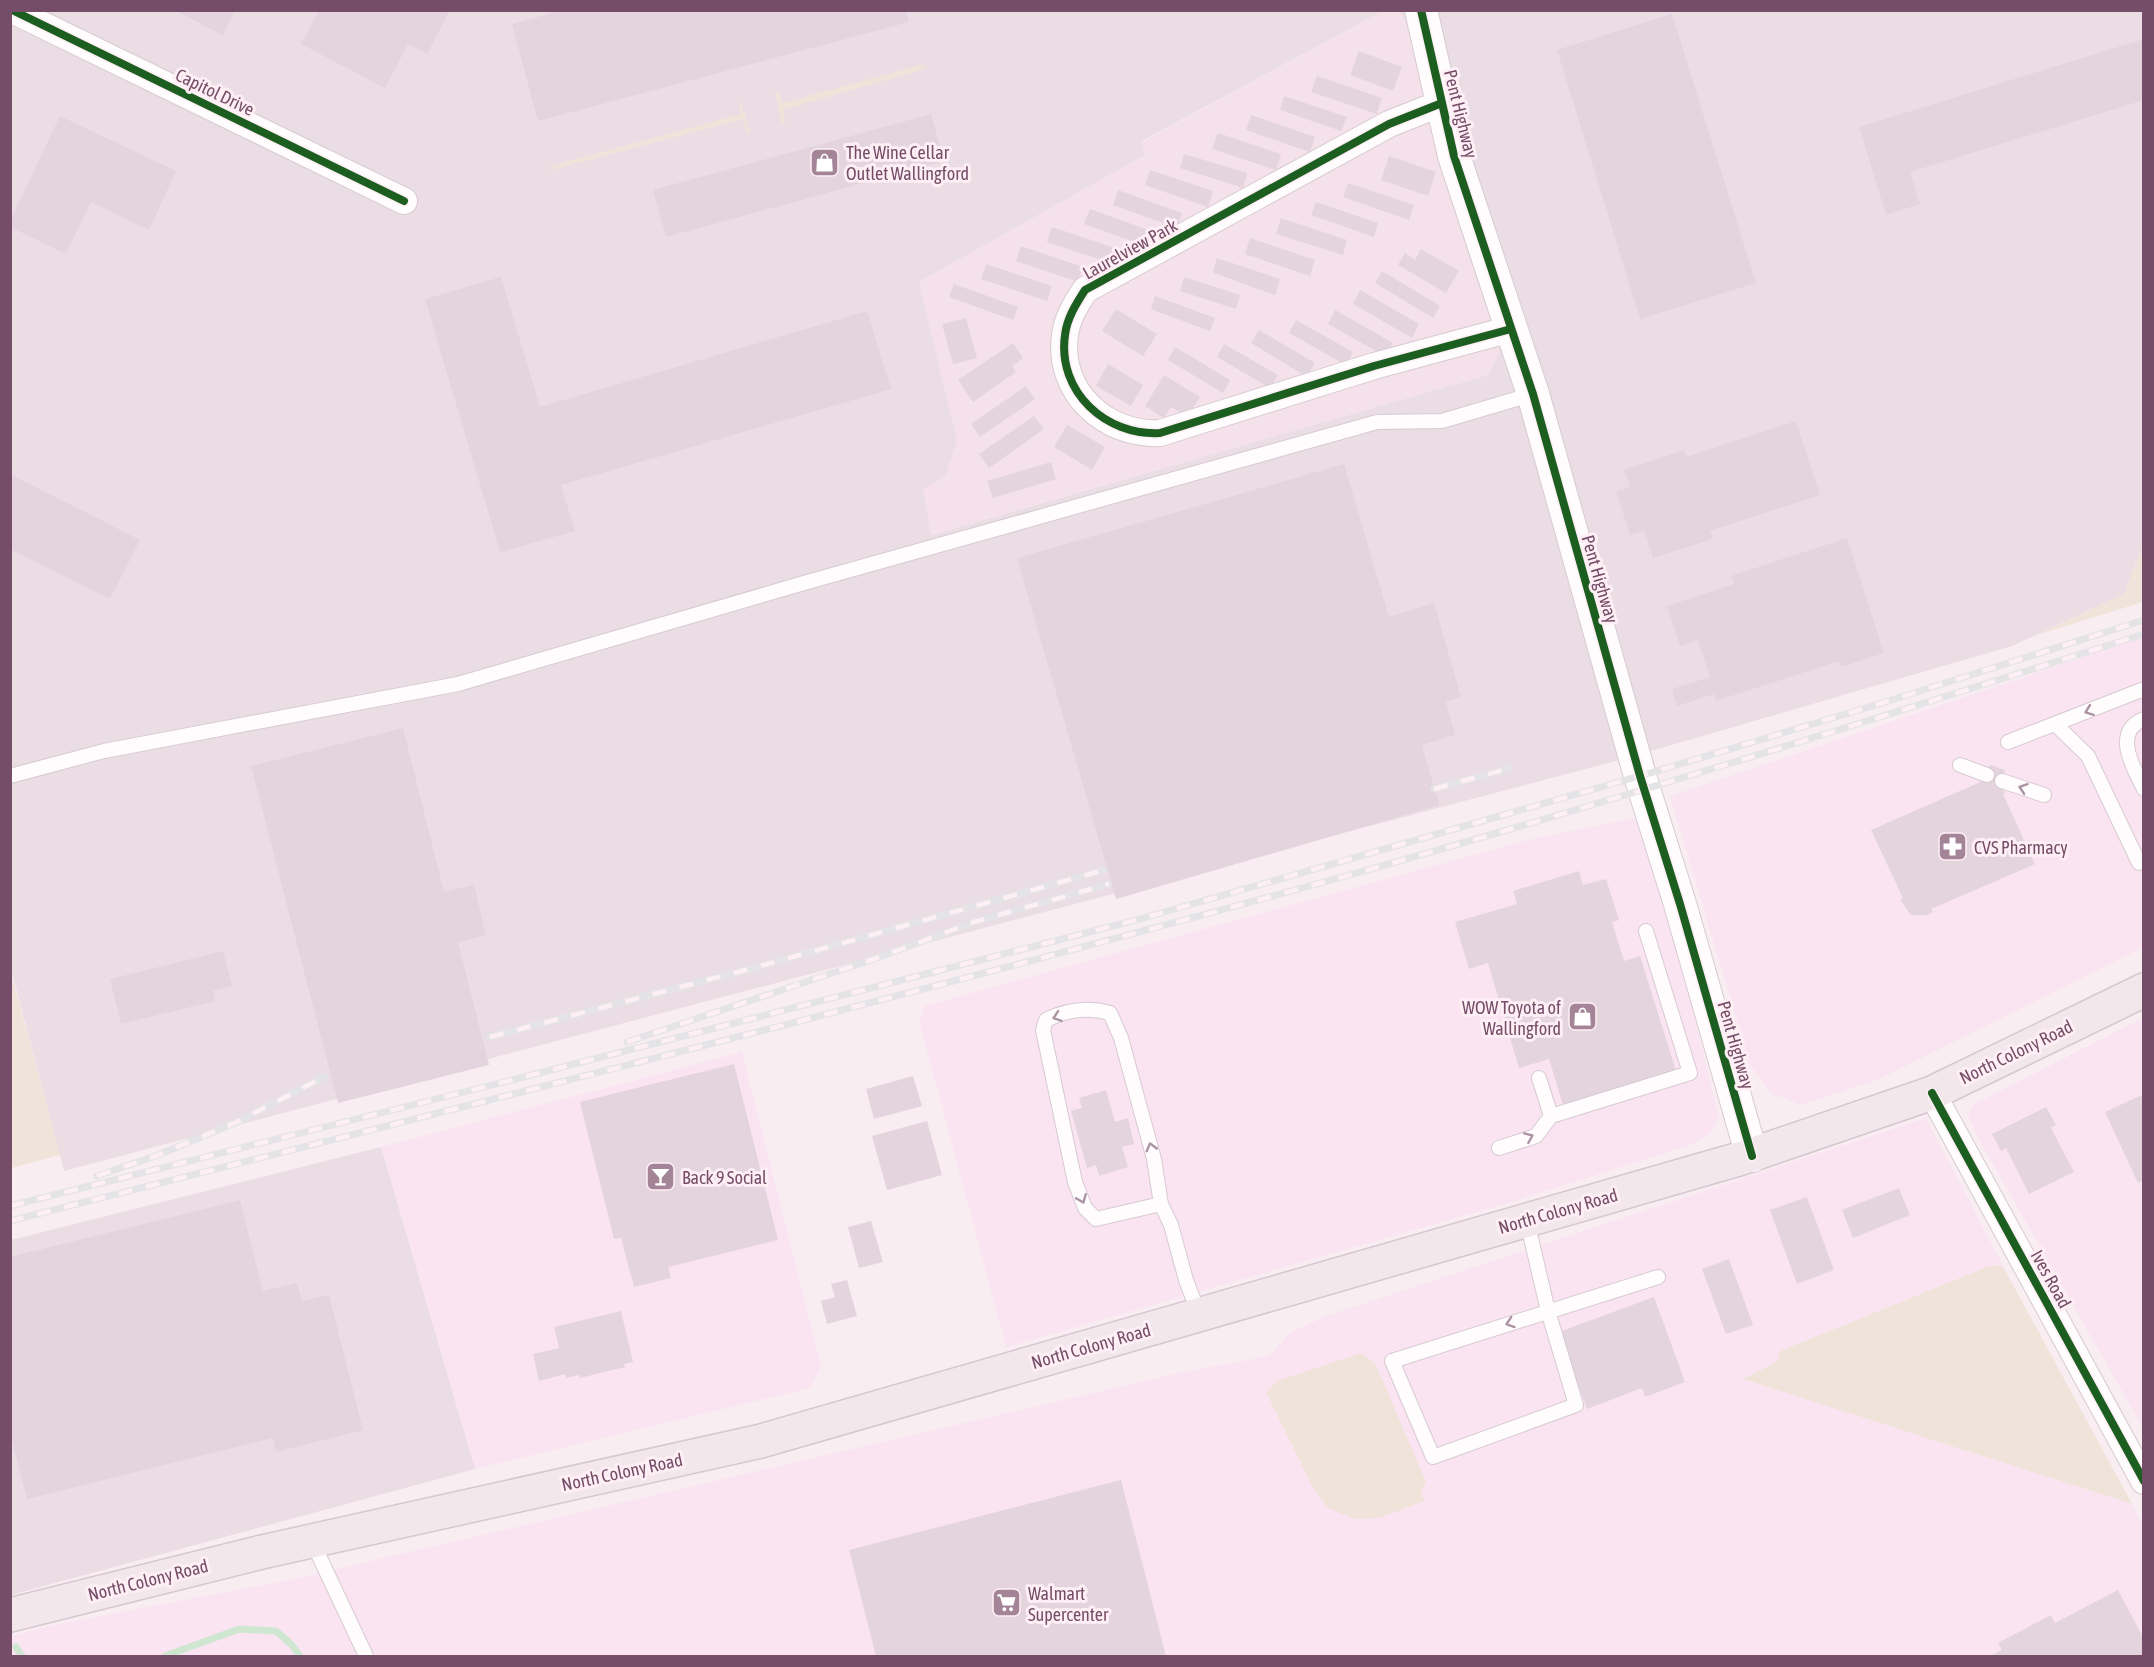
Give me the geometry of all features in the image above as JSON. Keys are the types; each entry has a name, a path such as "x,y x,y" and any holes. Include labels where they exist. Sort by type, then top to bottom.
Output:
{"main road":[{"name":"North Colony Road","path":"10,1615 312,1541 760,1441 1752,1155 1932,1093 2144,990"}],"street":[{"name":"Capitol Drive","path":"12,10 404,201"},
{"name":"Pent Highway","path":"1420,10 1454,156 1533,394 1640,776 1680,904 1752,1155"},
{"name":"Laurelview Park","path":"1442,103 1389,124 1085,290 1067,324 1064,347 1068,372 1080,398 1101,418 1132,432 1160,433 1374,366 1511,329"},
{"name":"Ives Road","path":"1932,1093 2144,1481"}],"lane":[{"path":"10,776 104,751 458,684 804,583 1377,422 1442,421 1533,394"},
{"path":"2008,742 2142,695"},
{"path":"2144,719 2136,722 2127,731 2125,742 2144,789"},
{"path":"2055,724 2088,756 2139,863"},
{"path":"1960,765 1987,775"},
{"path":"2002,780 2044,795"},
{"path":"1499,1148 1536,1136 1551,1116 1690,1073 1646,930"},
{"path":"1161,1204 1096,1219 1085,1208 1075,1182 1043,1030 1046,1020 1092,1008 1110,1013 1121,1038 1154,1159 1161,1204 1171,1225 1186,1280 1199,1314"},
{"path":"1539,1078 1551,1116"},
{"path":"1527,1220 1548,1311 1576,1405 1433,1457 1392,1361 1472,1335 1548,1311 1658,1277"},
{"path":"312,1541 366,1656"}],"shaded area":[{"path":"10,11 1383,11 1142,141 1145,155 919,282 957,441 946,475 923,490 931,535 1488,375 1502,346 1412,32 1399,11 2143,11 2143,545 2124,594 2012,646 1620,760 64,1171 11,969"},
{"path":"1383,11 1399,11 1412,32 1502,346 1488,375 930,535 923,490 946,475 919,282 1145,155 1142,142"},
{"path":"924,64 925,69 783,110 786,122 782,123 775,91 782,103"},
{"path":"741,102 750,133 746,132 743,119 551,170 551,166 741,114 739,103"},
{"path":"2143,545 2143,602 2034,636 2124,594"},
{"path":"2143,637 2143,948 1877,1080 1801,1105 1772,1095 1750,1065 1670,796"},
{"path":"1645,816 1719,1117 1710,1134 1690,1145 1515,1201 1006,1347 919,1021 924,1006 1528,840"},
{"path":"10,969 60,1155 11,1168 10,1168"},
{"path":"2143,1018 2143,1428 1976,1134 1968,1115 1973,1105"},
{"path":"742,1052 821,1366 810,1388 475,1469 381,1147"},
{"path":"1926,1118 2005,1270 2000,1265 1987,1267 1780,1351 1779,1361 1744,1379 2132,1504 2143,1525 2143,1656 11,1656 11,1636 54,1625 289,1580 1179,1373 1269,1356 1291,1332 1326,1316"},
{"path":"381,1147 475,1469 11,1595 11,1240"},
{"path":"2000,1265 2005,1270 2132,1504 1743,1379 1778,1361 1780,1351 1987,1267"},
{"path":"1362,1353 1376,1365 1426,1482 1421,1491 1425,1501 1379,1518 1355,1519 1328,1508 1312,1486 1266,1392 1277,1381"}],"building":[{"path":"174,10 235,10 223,35"},
{"path":"319,10 450,10 427,54 408,44 385,88 301,44"},
{"path":"563,10 906,10 909,22 538,121 512,24"},
{"path":"1672,14 1756,283 1640,319 1557,50"},
{"path":"2144,39 2144,100 1910,172 1920,204 1886,215 1859,127"},
{"path":"1359,51 1402,67 1393,91 1350,75"},
{"path":"1317,76 1382,98 1377,114 1311,92"},
{"path":"1284,96 1347,117 1341,131 1280,110"},
{"path":"931,114 944,161 666,237 653,190"},
{"path":"1251,115 1315,137 1310,152 1246,130"},
{"path":"60,116 176,171 149,230 91,202 66,254 10,227 10,221"},
{"path":"1218,133 1281,154 1276,170 1212,149"},
{"path":"1184,154 1247,173 1243,188 1180,168"},
{"path":"1389,156 1436,172 1428,196 1381,180"},
{"path":"1150,170 1213,191 1208,207 1145,185"},
{"path":"1348,183 1414,205 1409,220 1343,197"},
{"path":"1118,190 1182,213 1177,228 1113,205"},
{"path":"1316,202 1378,223 1374,237 1311,215"},
{"path":"1090,209 1148,230 1143,245 1084,224"},
{"path":"1281,218 1347,240 1343,255 1276,234"},
{"path":"1052,227 1115,248 1110,263 1047,242"},
{"path":"1250,238 1315,260 1310,276 1245,254"},
{"path":"1021,246 1083,267 1078,282 1016,261"},
{"path":"1421,249 1459,271 1446,293 1398,265 1405,253 1415,260"},
{"path":"1217,258 1280,279 1275,295 1214,273"},
{"path":"986,264 1052,286 1047,301 981,279"},
{"path":"1382,271 1440,306 1433,318 1375,283"},
{"path":"501,277 540,407 867,311 891,389 561,485 575,531 500,552 425,299"},
{"path":"1184,277 1240,295 1236,309 1180,291"},
{"path":"954,284 1018,307 1013,320 949,297"},
{"path":"1360,290 1419,324 1412,338 1353,304"},
{"path":"1155,296 1215,318 1210,331 1153,310 1151,308"},
{"path":"1116,309 1157,334 1143,356 1102,331"},
{"path":"1335,310 1393,343 1385,356 1328,324"},
{"path":"966,318 977,358 953,364 942,324"},
{"path":"1296,320 1353,352 1346,365 1289,333"},
{"path":"1259,330 1315,363 1307,377 1251,343"},
{"path":"1013,343 1023,358 1012,366 1016,372 973,402 958,380"},
{"path":"1224,344 1278,375 1270,388 1217,357"},
{"path":"1175,347 1230,380 1223,393 1168,360"},
{"path":"1108,364 1143,385 1131,406 1096,386"},
{"path":"1164,375 1200,397 1187,417 1171,407 1164,418 1145,406"},
{"path":"1026,386 1035,399 980,437 971,424"},
{"path":"1034,416 1044,429 989,468 979,454"},
{"path":"1796,421 1820,495 1710,531 1713,539 1653,558 1644,531 1630,535 1616,491 1630,487 1624,470 1684,450 1686,457"},
{"path":"1067,425 1105,447 1092,470 1054,447"},
{"path":"1051,462 1056,479 993,498 987,481"},
{"path":"1344,464 1389,617 1434,603 1461,697 1446,702 1455,735 1422,745 1439,805 1116,899 1017,558"},
{"path":"10,474 140,540 110,599 10,549"},
{"path":"1847,538 1884,653 1841,667 1839,661 1716,701 1714,694 1677,706 1672,689 1710,677 1698,640 1680,646 1667,606 1734,584 1731,576"},
{"path":"403,728 444,892 474,885 486,935 458,942 489,1065 338,1103 251,766"},
{"name":"CVS Pharmacy","path":"1990,765 2005,770 2001,785 2005,793 2003,794 2035,864 1931,909 1933,912 1928,915 1911,915 1900,900 1903,898 1871,830 1985,780"},
{"name":"WOW Toyota of Wallingford","path":"1579,871 1583,885 1606,879 1619,920 1612,922 1624,961 1640,956 1676,1071 1563,1105 1549,1059 1519,1068 1488,963 1469,969 1455,922 1517,904 1513,891"},
{"path":"223,951 232,986 213,991 215,1001 121,1024 110,979"},
{"path":"734,1064 778,1240 668,1267 671,1278 634,1287 621,1238 614,1239 580,1102"},
{"path":"913,1076 922,1106 874,1119 866,1089"},
{"path":"1106,1090 1115,1122 1128,1118 1134,1144 1122,1147 1128,1167 1099,1176 1096,1165 1087,1168 1071,1111 1082,1108 1079,1098"},
{"path":"2144,1094 2144,1180 2138,1183 2105,1112"},
{"path":"2046,1107 2056,1125 2051,1128 2074,1172 2029,1194 2006,1148 2001,1151 1992,1134"},
{"path":"927,1121 942,1175 887,1190 872,1136"},
{"path":"1899,1188 1910,1215 1853,1238 1842,1210"},
{"path":"1807,1197 1834,1270 1797,1284 1770,1210"},
{"path":"240,1200 263,1291 297,1283 302,1301 329,1295 363,1430 276,1452 273,1438 27,1499 10,1433 10,1257"},
{"path":"871,1221 883,1262 859,1268 848,1227"},
{"path":"1729,1259 1753,1325 1726,1334 1702,1269"},
{"path":"847,1280 857,1316 827,1324 821,1301 835,1297 831,1284"},
{"path":"1654,1297 1685,1382 1645,1397 1642,1388 1587,1409 1559,1332"},
{"path":"621,1311 633,1362 624,1364 625,1367 580,1378 579,1375 566,1378 565,1374 539,1381 533,1354 559,1348 554,1327"},
{"name":"Walmart Supercenter","path":"1121,1480 1166,1656 876,1656 849,1550"},
{"path":"2118,1590 2144,1639 2144,1656 1990,1656 2002,1650 1998,1643 2051,1615 2055,1623"}],"waterway":[{"path":"165,1656 239,1629 276,1631 292,1645 300,1656"},
{"path":"16,1647 22,1656"}],"railway":[{"path":"10,1206 1140,919 1657,771 2144,620"},
{"path":"10,1221 839,1011 1335,879 1639,791 2144,634"},
{"path":"1434,789 1510,768"},
{"path":"490,1037 757,967 1104,870"},
{"path":"627,1042 880,957 974,922 1109,884"},
{"path":"97,1176 158,1155 237,1122 324,1077"}],"cycle path":[{"path":"12,10 404,201"},
{"path":"1421,10 1454,156 1533,394 1640,776 1680,904 1752,1156"},
{"path":"1442,103 1389,124 1085,290 1072,311 1066,329 1065,356 1069,375 1077,392 1104,418 1121,427 1140,432 1160,433 1374,366 1511,329"},
{"path":"1932,1093 2144,1481"}],"place":[{"name":"The Wine Cellar Outlet Wallingford","path":"825,162"},
{"name":"CVS Pharmacy","path":"1953,847"},
{"name":"WOW Toyota of Wallingford","path":"1582,1017"},
{"name":"Back 9 Social","path":"661,1177"},
{"name":"Walmart Supercenter","path":"1007,1603"}]}
